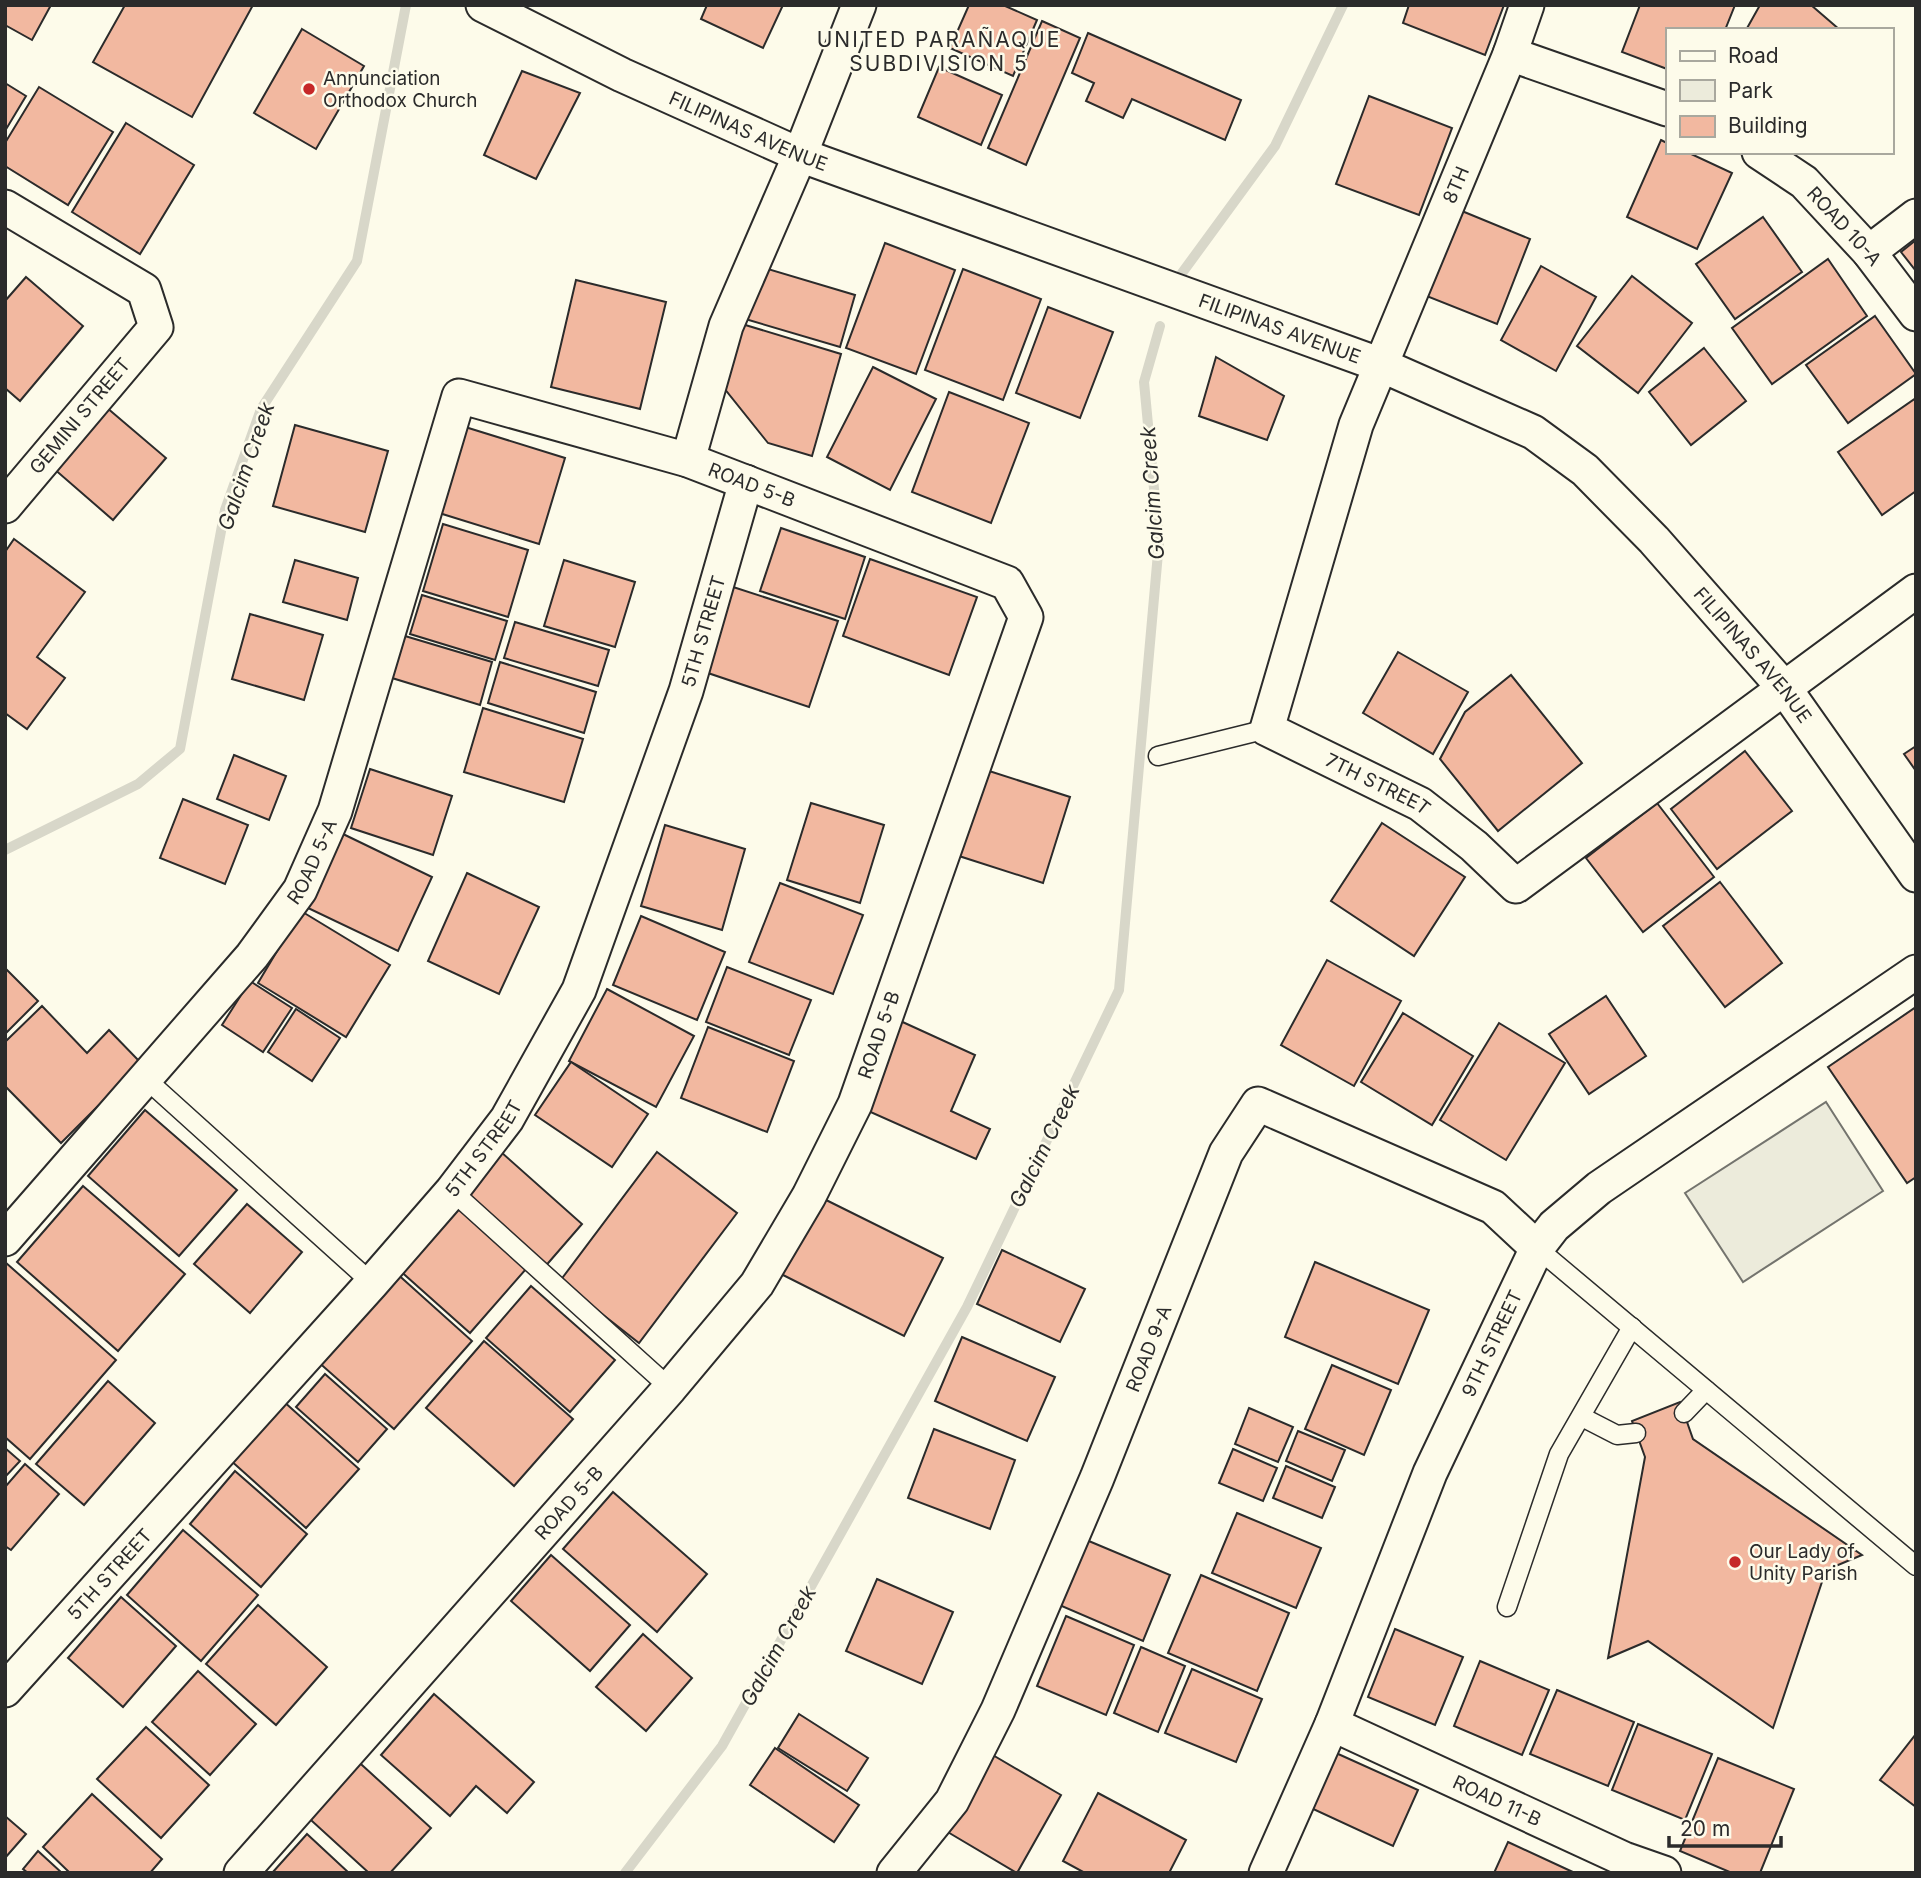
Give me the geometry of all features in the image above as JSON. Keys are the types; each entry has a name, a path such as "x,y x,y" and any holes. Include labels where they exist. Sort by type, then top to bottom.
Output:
{"street":[{"name":"FILIPINAS AVENUE","path":"483,5 622,75 800,155 1381,365 1533,432 1585,470 1654,540 1785,689 1916,875"},
{"path":"688,460 726,326 800,155 859,5"},
{"name":"8TH","path":"1381,365 1510,54 1527,5"},
{"path":"1510,54 1666,109"},
{"name":"ROAD 10-A","path":"1762,154 1804,182 1868,252 1916,314"},
{"name":"GEMINI STREET","path":"5,206 144,290 156,327 5,506"},
{"path":"1868,252 1916,216"},
{"path":"1267,729 1356,425 1381,365"},
{"name":"ROAD 5-B","path":"241,1873 670,1388 757,1284 809,1196 855,1104 1026,617 1007,583 688,460 459,396"},
{"name":"ROAD 5-A","path":"5,1239 147,1080 252,956 300,890 335,811 459,396"},
{"name":"5TH STREET","path":"5,1690 372,1283 452,1191 507,1119 579,990 686,691 746,482"},
{"path":"1785,689 1916,591"},
{"name":"7TH STREET","path":"1267,729 1420,804 1474,846 1517,886 1785,689"},
{"name":"9TH STREET","path":"1266,1873 1332,1724 1430,1473 1537,1248 1554,1226 1599,1188 1916,972"},
{"name":"ROAD 9-A","path":"894,1873 952,1801 998,1710 1097,1478 1226,1153 1258,1104 1493,1207 1537,1248"},
{"name":"ROAD 11-B","path":"1332,1724 1624,1859 1664,1873"}],"lane":[{"path":"1158,756 1267,729"},
{"path":"147,1080 372,1283"},
{"path":"452,1191 670,1388"},
{"path":"1537,1248 1916,1566"},
{"path":"1507,1607 1559,1454 1632,1327"},
{"path":"1684,1413 1706,1390"},
{"path":"1582,1417 1617,1435 1636,1433"}],"green space":[{"path":"1826,1102 1883,1191 1743,1282 1685,1193"}],"building":[{"path":"5,5 51,5 32,40 5,25"},
{"path":"125,5 253,5 192,117 93,62"},
{"path":"707,5 783,5 763,48 701,19"},
{"path":"969,5 1003,5 1037,20 1013,76 950,48"},
{"path":"1409,5 1504,5 1485,55 1403,23"},
{"path":"1640,5 1735,5 1726,28 1666,28 1666,69 1622,52"},
{"path":"1760,5 1811,5 1838,28 1747,28"},
{"path":"1042,21 1080,38 1026,165 988,148"},
{"name":"Annunciation Orthodox Church","path":"302,29 364,66 316,149 254,113"},
{"path":"1088,33 1241,100 1225,140 1132,99 1123,118 1086,101 1094,83 1072,73"},
{"path":"939,67 1002,95 981,145 918,117"},
{"path":"522,71 580,93 536,179 484,155"},
{"path":"5,83 26,96 5,131"},
{"path":"39,87 113,132 68,205 5,166 5,143"},
{"path":"1369,96 1452,128 1419,215 1336,184"},
{"path":"126,123 194,165 140,254 72,212"},
{"path":"1661,140 1666,142 1666,154 1691,154 1732,173 1697,249 1627,217"},
{"path":"1457,209 1530,239 1497,324 1424,295"},
{"path":"1763,217 1802,272 1735,319 1696,264"},
{"path":"1916,240 1916,271 1901,252"},
{"path":"885,243 955,270 916,374 846,348"},
{"path":"1828,259 1867,316 1772,384 1732,328"},
{"path":"758,266 855,295 840,347 742,318"},
{"path":"1541,266 1596,297 1556,371 1501,340"},
{"path":"963,269 1041,299 1003,400 925,370"},
{"path":"1632,276 1692,323 1638,393 1577,346"},
{"path":"26,277 83,326 20,401 5,388 5,301"},
{"path":"576,280 666,302 640,409 551,387"},
{"path":"1048,307 1113,332 1080,418 1016,393"},
{"path":"1875,316 1916,374 1848,423 1806,365"},
{"path":"742,324 841,354 812,456 768,443 724,388"},
{"path":"1704,348 1746,401 1691,445 1649,392"},
{"path":"1216,357 1284,396 1267,440 1199,416"},
{"path":"873,367 936,399 890,490 827,457"},
{"path":"949,392 1029,423 991,523 912,492"},
{"path":"1916,398 1916,491 1882,515 1838,452"},
{"path":"106,407 166,458 113,520 53,468"},
{"path":"295,425 388,451 365,532 273,506"},
{"path":"462,426 565,458 539,544 436,512"},
{"path":"443,524 528,550 508,617 423,591"},
{"path":"781,528 865,557 845,619 760,591"},
{"path":"14,539 85,592 37,657 65,678 27,729 5,713 5,552"},
{"path":"870,559 977,597 949,675 843,636"},
{"path":"295,560 358,578 347,620 283,602"},
{"path":"564,560 635,582 615,647 544,626"},
{"path":"730,586 838,621 809,707 702,671"},
{"path":"422,595 507,621 495,660 410,634"},
{"path":"250,614 323,635 304,700 232,679"},
{"path":"515,622 609,650 598,686 504,658"},
{"path":"405,636 492,662 480,705 392,678"},
{"path":"1398,652 1468,692 1433,754 1363,713"},
{"path":"500,662 596,692 584,733 488,703"},
{"path":"1511,675 1582,763 1498,831 1440,759 1465,712"},
{"path":"483,708 583,739 564,802 464,772"},
{"path":"1916,746 1916,771 1904,754"},
{"path":"1745,751 1792,811 1717,869 1671,809"},
{"path":"234,755 286,776 269,820 217,799"},
{"path":"370,769 452,796 433,855 351,828"},
{"path":"986,770 1070,797 1043,883 959,856"},
{"path":"183,799 248,825 225,884 160,858"},
{"path":"811,803 884,825 860,903 787,880"},
{"path":"1657,803 1714,877 1643,932 1586,858"},
{"path":"1382,823 1465,877 1414,956 1331,901"},
{"path":"665,825 745,849 722,930 641,906"},
{"path":"343,834 432,877 398,951 308,908"},
{"path":"467,873 539,907 499,994 428,961"},
{"path":"1720,882 1782,963 1725,1007 1663,926"},
{"path":"780,883 863,915 833,994 749,962"},
{"path":"301,911 390,965 346,1037 258,983"},
{"path":"641,916 725,952 697,1020 613,985"},
{"path":"1327,960 1401,1001 1354,1086 1281,1045"},
{"path":"727,967 811,1000 789,1055 706,1022"},
{"path":"5,968 38,1001 5,1034"},
{"path":"250,981 292,1008 263,1052 222,1025"},
{"path":"607,989 694,1036 656,1107 569,1061"},
{"path":"1606,996 1646,1056 1589,1094 1549,1034"},
{"path":"42,1006 87,1053 109,1030 141,1063 61,1143 5,1086 5,1042"},
{"path":"1916,1007 1916,1177 1907,1183 1828,1067"},
{"path":"296,1009 340,1038 312,1081 268,1052"},
{"path":"1403,1013 1473,1056 1432,1125 1361,1082"},
{"path":"896,1019 975,1055 951,1111 990,1129 976,1159 857,1106"},
{"path":"1499,1023 1565,1063 1506,1160 1440,1120"},
{"path":"708,1027 794,1061 767,1132 681,1098"},
{"path":"571,1062 648,1114 612,1167 535,1115"},
{"path":"145,1110 237,1190 179,1256 88,1176"},
{"path":"501,1152 582,1224 543,1269 461,1198"},
{"path":"657,1152 737,1213 639,1343 560,1281"},
{"path":"83,1186 185,1274 118,1351 17,1262"},
{"path":"816,1195 943,1258 904,1336 777,1272"},
{"path":"247,1204 302,1252 250,1313 194,1264"},
{"path":"453,1204 526,1269 470,1333 397,1268"},
{"path":"1002,1250 1085,1289 1060,1342 977,1304"},
{"path":"5,1262 116,1360 30,1459 5,1437"},
{"path":"1315,1262 1429,1310 1398,1384 1285,1337"},
{"path":"394,1271 472,1341 394,1429 316,1360"},
{"path":"531,1286 615,1360 570,1412 486,1338"},
{"path":"962,1337 1055,1377 1027,1441 935,1401"},
{"path":"484,1341 573,1419 514,1486 426,1408"},
{"path":"1332,1365 1391,1390 1364,1455 1305,1429"},
{"path":"325,1374 387,1429 358,1462 296,1407"},
{"path":"108,1381 155,1423 84,1505 36,1464"},
{"path":"282,1400 359,1469 306,1528 229,1459"},
{"name":"Our Lady of Unity Parish","path":"1680,1402 1693,1439 1862,1555 1826,1570 1773,1728 1648,1641 1608,1658 1645,1457 1632,1421"},
{"path":"1249,1408 1293,1427 1278,1462 1235,1444"},
{"path":"934,1429 1015,1460 990,1529 908,1498"},
{"path":"1298,1431 1345,1450 1332,1481 1286,1461"},
{"path":"5,1448 20,1461 5,1477"},
{"path":"1233,1449 1277,1468 1263,1501 1219,1483"},
{"path":"25,1464 59,1494 11,1550 5,1546 5,1487"},
{"path":"1286,1466 1335,1487 1322,1518 1273,1498"},
{"path":"235,1471 307,1534 261,1587 190,1524"},
{"path":"613,1492 707,1574 657,1632 563,1549"},
{"path":"1237,1513 1321,1548 1296,1608 1212,1573"},
{"path":"183,1530 258,1595 201,1661 127,1595"},
{"path":"1084,1539 1170,1575 1143,1641 1057,1604"},
{"path":"551,1555 630,1625 590,1671 511,1601"},
{"path":"1201,1575 1289,1613 1257,1691 1168,1653"},
{"path":"877,1579 953,1612 922,1684 846,1651"},
{"path":"121,1597 176,1646 123,1707 68,1658"},
{"path":"258,1605 327,1667 276,1725 206,1664"},
{"path":"1066,1616 1134,1645 1106,1715 1037,1686"},
{"path":"1395,1629 1463,1657 1435,1725 1368,1697"},
{"path":"643,1634 692,1678 646,1731 596,1687"},
{"path":"1141,1647 1185,1666 1158,1732 1114,1713"},
{"path":"1480,1661 1549,1690 1522,1755 1454,1726"},
{"path":"1192,1669 1262,1699 1236,1762 1165,1733"},
{"path":"198,1671 256,1724 210,1775 152,1722"},
{"path":"1557,1690 1634,1722 1608,1786 1530,1754"},
{"path":"434,1694 534,1782 507,1813 476,1786 450,1816 381,1755"},
{"path":"799,1714 868,1758 847,1791 778,1748"},
{"path":"1638,1724 1712,1754 1685,1820 1612,1790"},
{"path":"146,1727 209,1785 161,1838 97,1779"},
{"path":"1916,1734 1916,1807 1880,1780"},
{"path":"775,1748 859,1805 834,1842 750,1785"},
{"path":"1336,1753 1418,1790 1393,1846 1311,1808"},
{"path":"991,1754 1061,1795 1017,1873 946,1831"},
{"path":"351,1755 431,1828 390,1873 369,1873 301,1811"},
{"path":"1718,1758 1794,1789 1760,1873 1732,1873 1680,1851"},
{"path":"1098,1793 1186,1840 1169,1873 1085,1873 1063,1861"},
{"path":"92,1794 162,1859 150,1873 70,1873 43,1847"},
{"path":"5,1816 26,1834 5,1858"},
{"path":"307,1834 349,1873 272,1873"},
{"path":"1508,1842 1575,1873 1494,1873"},
{"path":"38,1851 62,1873 28,1873 23,1869"}],"waterway":[{"name":"Galcim Creek","path":"5,850 138,784 180,749 225,510 261,409 357,261 406,5"},
{"name":"Galcim Creek","path":"1182,273 1275,146 1343,5"},
{"name":"Galcim Creek","path":"625,1873 722,1746 967,1307 1119,990 1159,542 1144,382 1160,326"}],"place":[{"name":"Annunciation Orthodox Church","path":"309,89"},
{"name":"Our Lady of Unity Parish","path":"1735,1562"}],"district":[{"name":"UNITED PARAÑAQUE SUBDIVISION 5","path":"939,51"}]}
